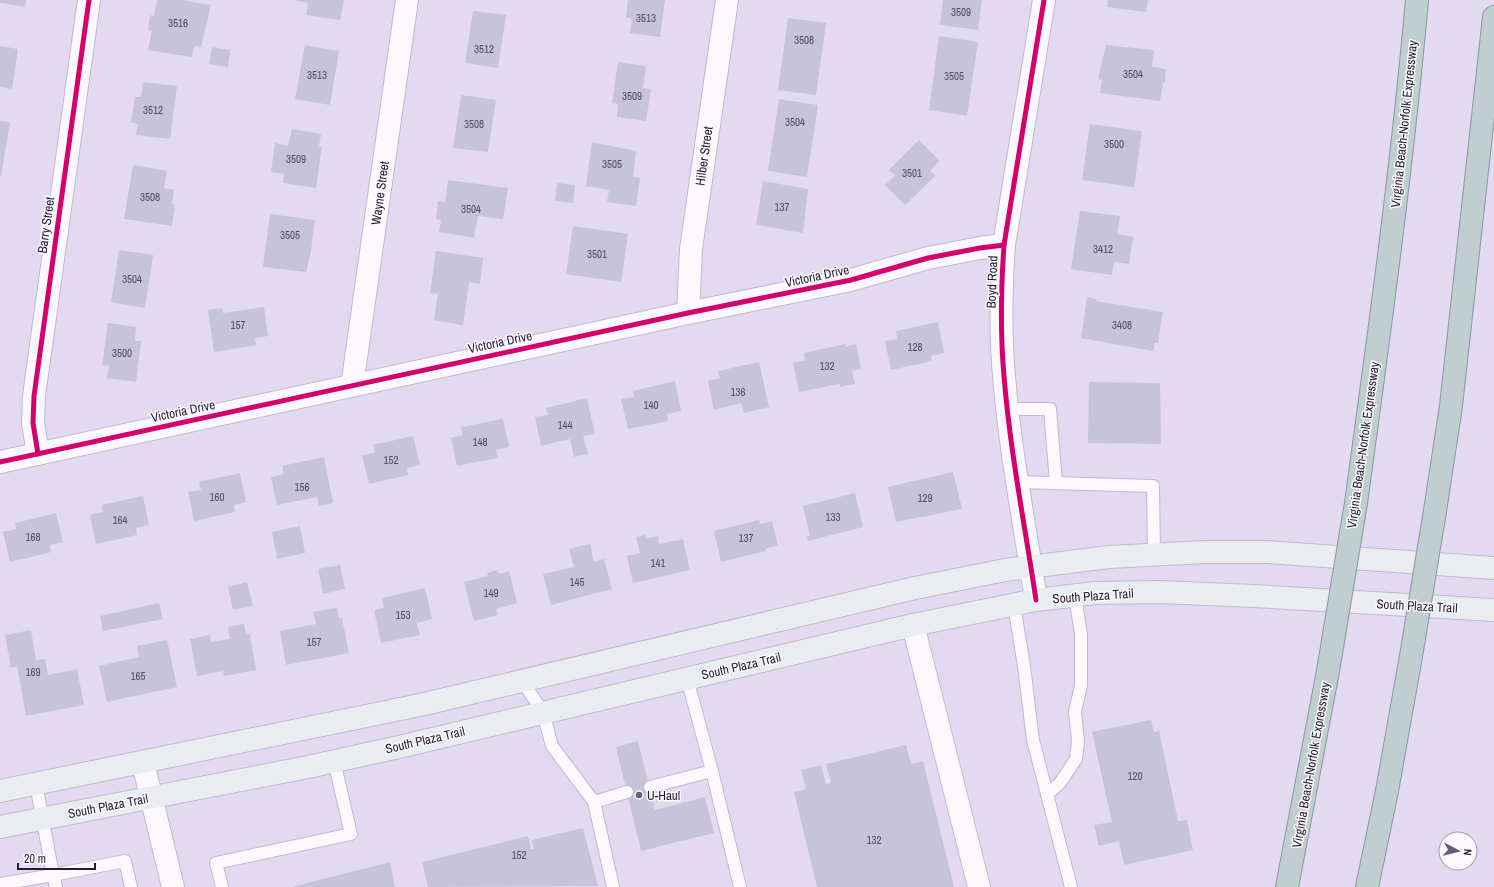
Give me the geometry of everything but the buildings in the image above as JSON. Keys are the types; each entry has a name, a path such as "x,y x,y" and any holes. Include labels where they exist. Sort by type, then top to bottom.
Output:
{"highway":[{"name":"Virginia Beach-Norfolk Expressway","path":"1287,887 1328,671 1356,503 1382,312 1408,93 1417,0"},
{"path":"1367,887 1387,791 1436,511 1451,406 1494,17"}],"main road":[{"path":"0,791 143,763 420,705 915,588 1031,566 1109,557 1154,554 1267,552 1484,568"},
{"name":"South Plaza Trail","path":"0,827 334,761 913,625 1036,600 1095,593 1160,592 1262,596 1492,610"}],"street":[{"name":"Barry Street","path":"38,454 33,423 34,396 89,0"},
{"name":"Wayne Street","path":"352,386 407,0"},
{"name":"Hilber Street","path":"688,313 691,249 727,0"},
{"name":"Boyd Road","path":"1036,600 1018,482 1004,375 1001,286 1004,245 1044,0"},
{"name":"Victoria Drive","path":"0,462 688,313 851,280 928,258 1004,245"},
{"path":"913,625 979,887"},
{"path":"143,763 173,887"}],"lane":[{"path":"1008,409 1050,409 1056,483"},
{"path":"1018,482 1153,486 1154,554"},
{"path":"1047,794 1060,783 1076,759 1078,741 1075,712 1080,685 1081,634 1075,596"},
{"path":"1014,605 1024,666 1033,740 1071,887"},
{"path":"687,678 712,771 740,887"},
{"path":"522,681 543,712 552,746 594,802 613,887"},
{"path":"222,887 216,863 351,834 334,761"},
{"path":"650,787 712,771"},
{"path":"36,784 54,881"},
{"path":"594,802 627,792"},
{"path":"0,884 54,881 125,861 131,887"}],"cycle path":[{"path":"38,454 33,423 34,396 89,0"},
{"path":"1036,600 1010,432 1003,360 1001,310 1004,245 1044,0"},
{"path":"0,462 688,313 851,280 928,258 1004,245"}],"place":[{"name":"U-Haul","path":"639,795"}]}
